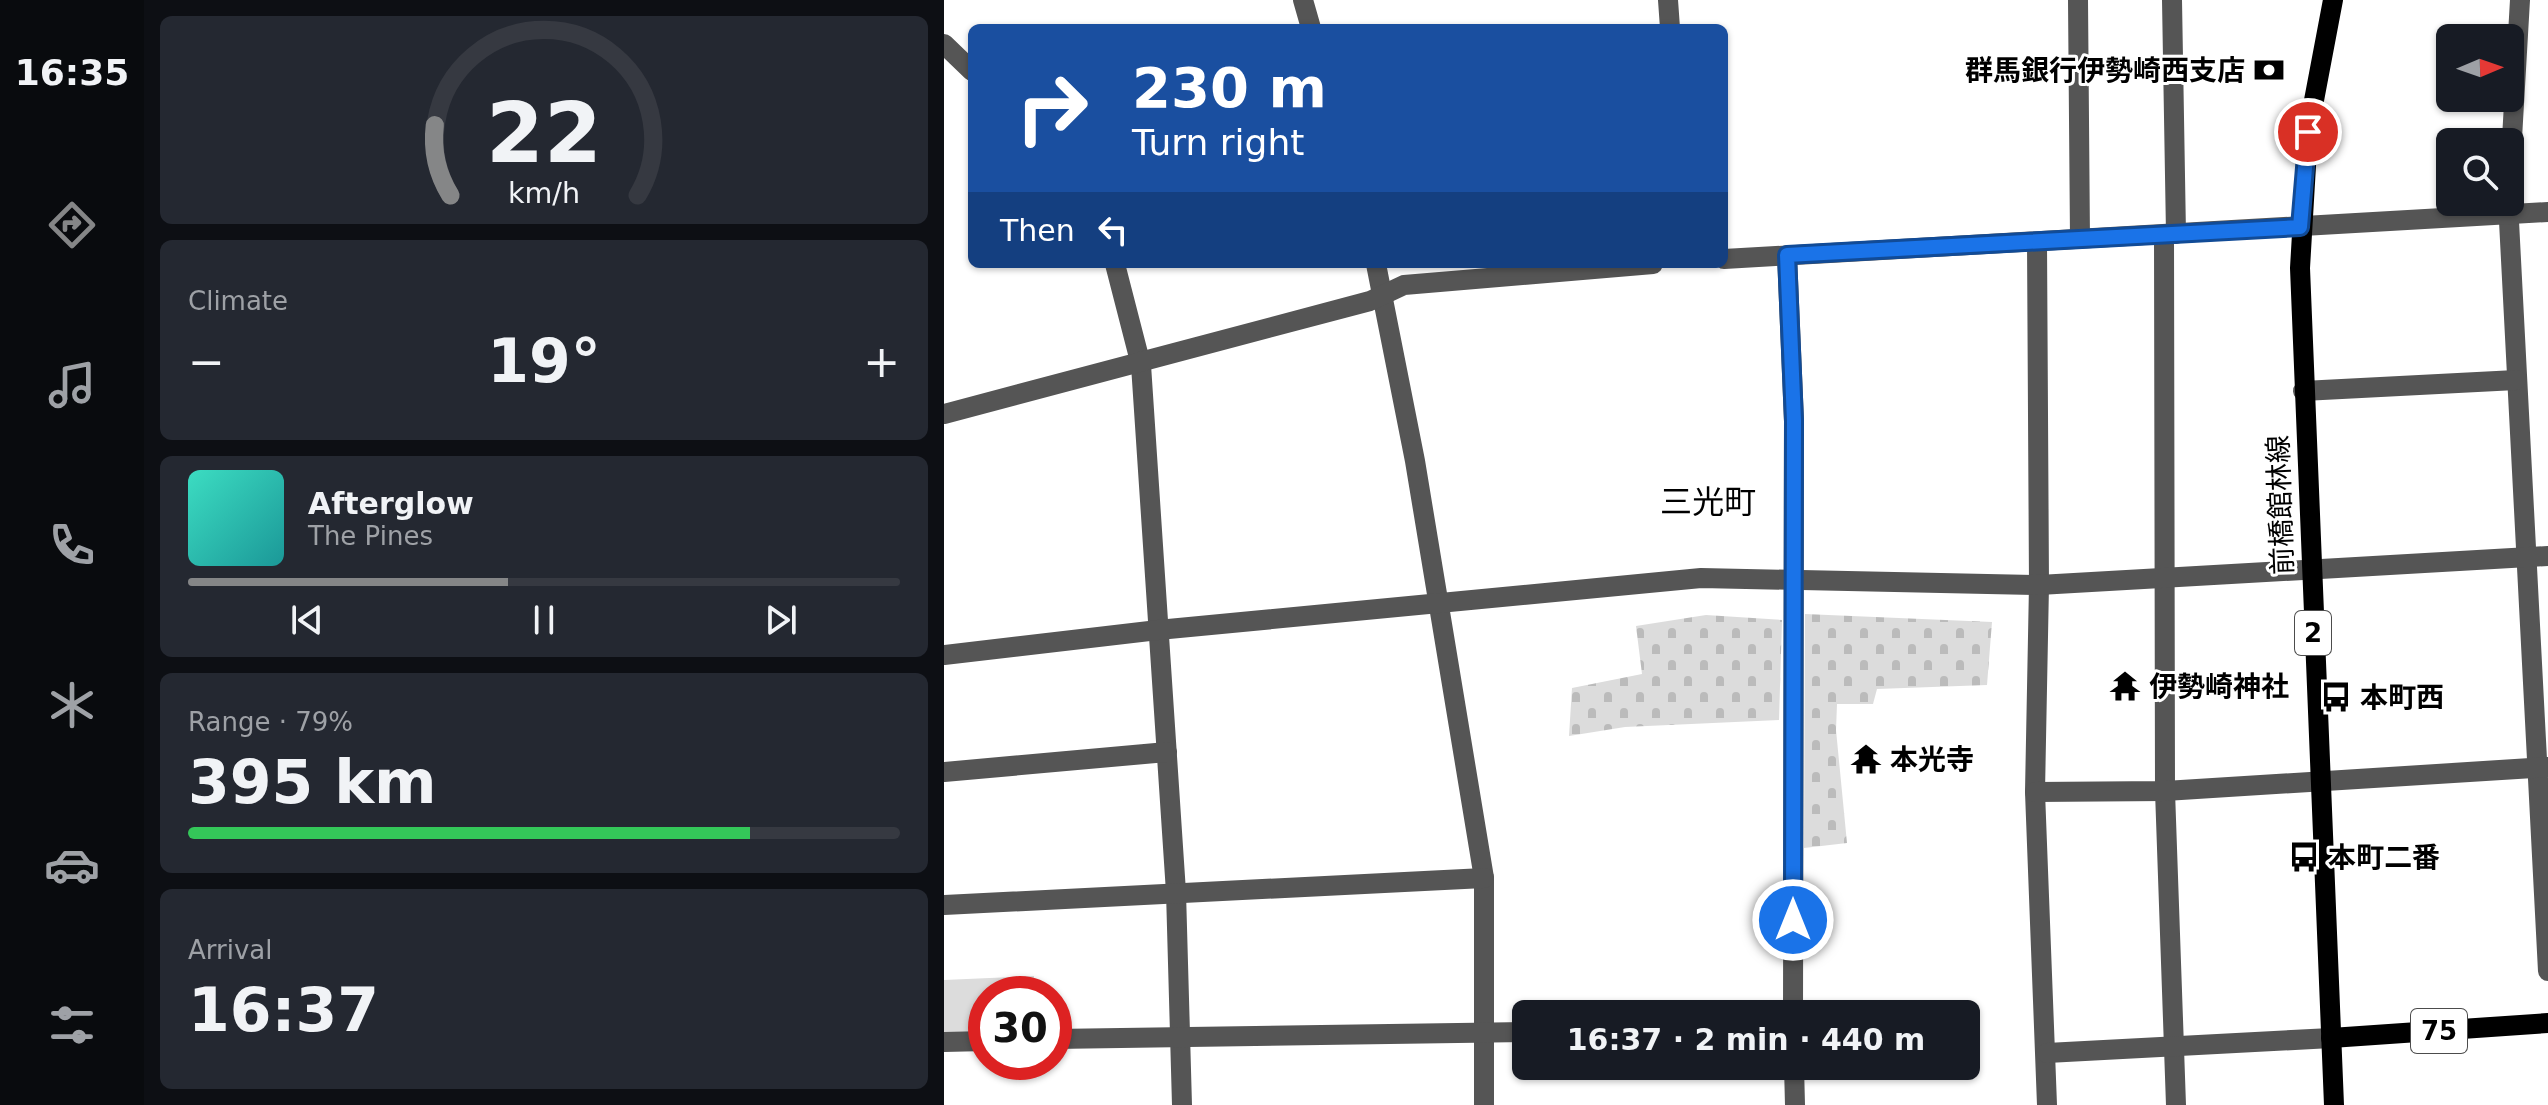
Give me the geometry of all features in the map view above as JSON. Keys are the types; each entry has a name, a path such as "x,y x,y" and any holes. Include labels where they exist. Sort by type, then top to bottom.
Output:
{"main road":[{"name":"前橋館林線","path":"2333,0 2308,132 2300,227 2303,391 2334,1105"},
{"name":"75","path":"2331,1038 2548,1023"}],"street":[{"path":"1303,0 1310,24"},
{"path":"1668,0 1670,24"},
{"path":"2078,0 2080,239"},
{"path":"2172,0 2165,791 2176,1105"},
{"path":"2513,128 2520,0"},
{"path":"944,44 968,67"},
{"path":"2524,210 2548,212"},
{"path":"1728,259 2300,227 2436,215"},
{"path":"2508,216 2516,380 2538,557 2548,971"},
{"path":"2037,242 2039,585 2035,792 2047,1105"},
{"path":"1787,255 1794,421 1793,1000"},
{"path":"1116,268 1141,365 1176,892 1182,1105"},
{"path":"1377,268 1385,293 1484,878 1484,1105"},
{"path":"944,414 1141,365 1404,285 1606,268"},
{"path":"2303,391 2516,380"},
{"path":"944,655 1158,630 1701,578 1921,585 2039,585 2538,557"},
{"path":"944,772 1167,752"},
{"path":"2035,792 2165,791 2321,784 2543,767"},
{"path":"944,905 1484,878"},
{"path":"1072,1039 1512,1032"},
{"path":"2047,1053 2331,1038"},
{"path":"944,1042 968,1041"},
{"path":"1794,1080 1795,1105"}],"green space":[{"path":"1805,614 1992,622 1987,685 1877,689 1873,704 1837,704 1836,730 1847,843 1804,848"},
{"path":"1706,615 1782,620 1779,720 1625,727 1569,736 1572,688 1642,674 1636,626"},
{"path":"968,979 968,1032 944,1033 944,980"}],"place":[{"name":"群馬銀行伊勢崎西支店","path":"2269,70"},
{"name":"伊勢崎神社","path":"2125,686"},
{"name":"本町西","path":"2336,697"},
{"name":"本光寺","path":"1866,759"},
{"name":"本町二番","path":"2304,857"}],"district":[{"name":"三光町","path":"1708,502"}],"route":[{"path":"1793,920 1794,421 1787,255 2300,227 2308,132"}]}
